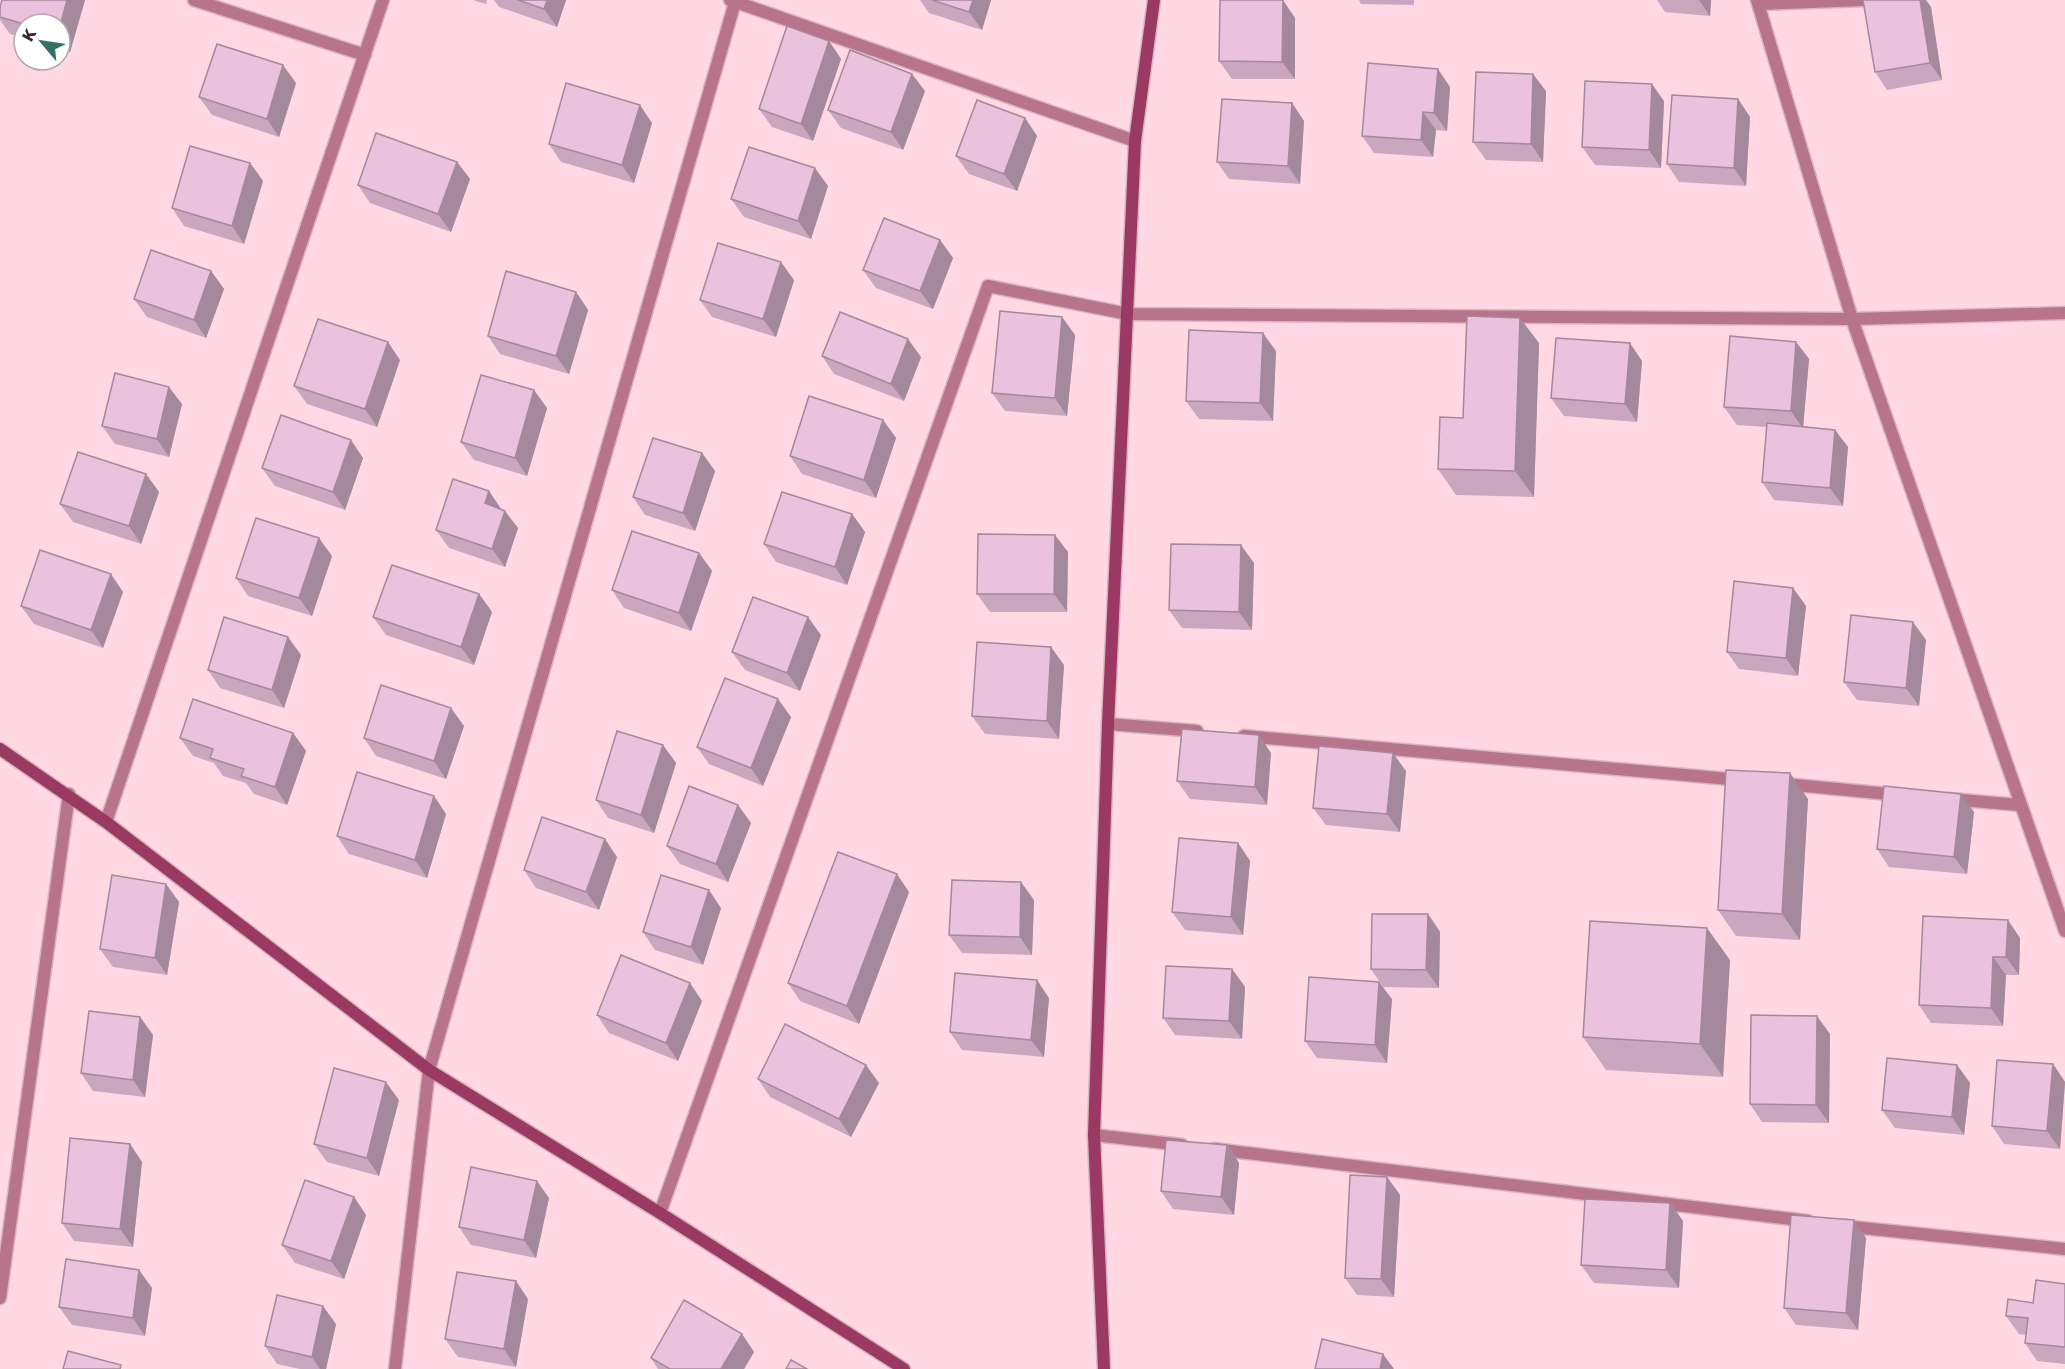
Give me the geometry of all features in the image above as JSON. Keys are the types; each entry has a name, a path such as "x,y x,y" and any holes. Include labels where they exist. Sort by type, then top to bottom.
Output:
{"street":[{"path":"194,0 365,55"},
{"path":"106,822 383,0"},
{"path":"1104,1369 1094,1135 1108,724 1135,141 1154,0"},
{"path":"1864,0 1758,2 1852,319 2065,931"},
{"path":"395,1369 429,1070 733,1 1135,141"},
{"path":"660,1213 988,286 1128,314 1852,319 2065,314"},
{"path":"1108,724 1913,796"},
{"path":"0,749 106,822 429,1070 660,1213 904,1369"},
{"path":"0,1298 69,795"},
{"path":"1937,798 2020,806"},
{"path":"1094,1135 1822,1223 2065,1249"}],"building":[{"path":"2,0 67,0 64,12 12,12 12,20 0,17"},
{"path":"518,0 547,0 544,9"},
{"path":"932,0 973,0 969,12"},
{"path":"1220,0 1283,0 1282,62 1219,61"},
{"path":"1863,0 1920,0 1930,63 1875,72"},
{"path":"787,26 829,41 801,124 759,109"},
{"path":"217,44 283,65 267,119 199,97"},
{"path":"850,50 912,74 891,132 828,110"},
{"path":"1368,63 1438,69 1434,113 1423,112 1421,140 1362,136"},
{"path":"1476,72 1533,74 1531,144 1473,142"},
{"path":"1585,81 1652,84 1649,150 1582,147"},
{"path":"566,83 640,105 622,165 549,144"},
{"path":"1672,95 1738,99 1734,168 1667,164"},
{"path":"1222,99 1292,103 1288,166 1217,162"},
{"path":"977,100 1025,118 1004,174 956,156"},
{"path":"376,133 457,162 438,214 358,185"},
{"path":"190,146 250,163 232,226 172,208"},
{"path":"749,147 815,168 798,221 731,199"},
{"path":"884,218 940,240 920,291 863,270"},
{"path":"718,243 781,262 763,319 700,300"},
{"path":"151,250 211,271 194,320 134,299"},
{"path":"506,271 576,292 556,356 488,336"},
{"path":"1000,311 1062,317 1055,398 992,393"},
{"path":"840,312 908,339 891,384 822,356"},
{"path":"1467,316 1520,318 1515,471 1438,469 1440,417 1463,418"},
{"path":"318,319 388,342 365,409 294,386"},
{"path":"1189,330 1263,333 1260,403 1186,401"},
{"path":"1730,336 1796,342 1791,411 1724,407"},
{"path":"1556,338 1630,343 1625,404 1551,398"},
{"path":"115,373 169,387 157,439 102,426"},
{"path":"481,375 534,390 515,458 461,442"},
{"path":"809,396 883,420 864,480 790,456"},
{"path":"281,415 351,440 333,492 262,468"},
{"path":"1767,423 1835,430 1830,488 1762,482"},
{"path":"653,438 702,453 683,513 633,497"},
{"path":"78,452 146,474 129,526 60,504"},
{"path":"453,479 489,491 485,503 505,511 492,549 436,530"},
{"path":"782,492 852,514 835,567 764,544"},
{"path":"256,518 319,538 299,598 236,578"},
{"path":"632,531 699,553 679,613 612,590"},
{"path":"978,534 1055,535 1054,594 977,594"},
{"path":"1171,544 1241,545 1239,612 1169,610"},
{"path":"40,550 111,574 91,630 21,606"},
{"path":"392,565 479,594 461,647 373,617"},
{"path":"1734,581 1793,588 1786,658 1727,652"},
{"path":"753,597 808,617 787,673 732,652"},
{"path":"1851,615 1913,622 1906,688 1844,682"},
{"path":"224,617 288,637 272,690 208,670"},
{"path":"977,642 1051,647 1047,721 972,716"},
{"path":"725,678 778,699 751,768 697,747"},
{"path":"381,685 451,708 434,761 364,738"},
{"path":"193,699 293,733 275,787 241,776 244,769 210,758 213,749 180,738"},
{"path":"1182,729 1259,735 1255,787 1177,781"},
{"path":"617,731 663,745 641,815 596,800"},
{"path":"1319,746 1393,753 1387,814 1313,808"},
{"path":"1726,770 1790,773 1782,914 1718,910"},
{"path":"357,772 434,796 415,860 337,836"},
{"path":"689,786 738,805 716,864 667,846"},
{"path":"1884,786 1961,794 1954,857 1877,849"},
{"path":"542,817 605,839 586,892 524,870"},
{"path":"1179,838 1238,843 1231,917 1172,912"},
{"path":"838,852 897,874 847,1006 788,983"},
{"path":"112,875 166,884 155,958 100,949"},
{"path":"661,875 709,890 691,947 643,932"},
{"path":"952,880 1021,882 1020,937 949,935"},
{"path":"1372,914 1428,914 1426,970 1371,969"},
{"path":"1923,916 2008,920 2006,957 1993,957 1991,1008 1919,1005"},
{"path":"1590,921 1707,928 1700,1044 1583,1037"},
{"path":"621,955 690,983 666,1043 597,1015"},
{"path":"1166,966 1232,969 1229,1021 1163,1018"},
{"path":"955,973 1037,980 1031,1040 950,1032"},
{"path":"1309,977 1379,982 1375,1045 1305,1041"},
{"path":"89,1011 140,1017 133,1080 81,1073"},
{"path":"1751,1015 1817,1016 1816,1105 1750,1104"},
{"path":"785,1024 866,1065 839,1119 758,1079"},
{"path":"1887,1058 1957,1065 1952,1117 1882,1110"},
{"path":"1997,1060 2053,1064 2047,1131 1992,1126"},
{"path":"334,1068 386,1082 367,1158 314,1144"},
{"path":"70,1138 130,1144 120,1229 62,1223"},
{"path":"1166,1140 1227,1145 1221,1197 1161,1191"},
{"path":"471,1167 537,1181 524,1240 459,1227"},
{"path":"1350,1175 1387,1177 1381,1279 1345,1278"},
{"path":"305,1180 354,1197 331,1261 282,1245"},
{"path":"1585,1199 1670,1203 1666,1270 1581,1265"},
{"path":"1791,1215 1854,1220 1846,1313 1784,1308"},
{"path":"66,1259 139,1270 133,1318 59,1307"},
{"path":"457,1272 516,1281 504,1349 445,1339"},
{"path":"2036,1280 2065,1284 2065,1347 2025,1343 2028,1318 2006,1316 2008,1299 2033,1303"},
{"path":"277,1295 323,1306 312,1357 265,1346"},
{"path":"684,1300 742,1334 721,1369 670,1369 651,1358"},
{"path":"1322,1339 1383,1354 1380,1369 1315,1369"},
{"path":"68,1351 121,1365 120,1369 63,1369"},
{"path":"791,1360 807,1369 786,1369"}]}
